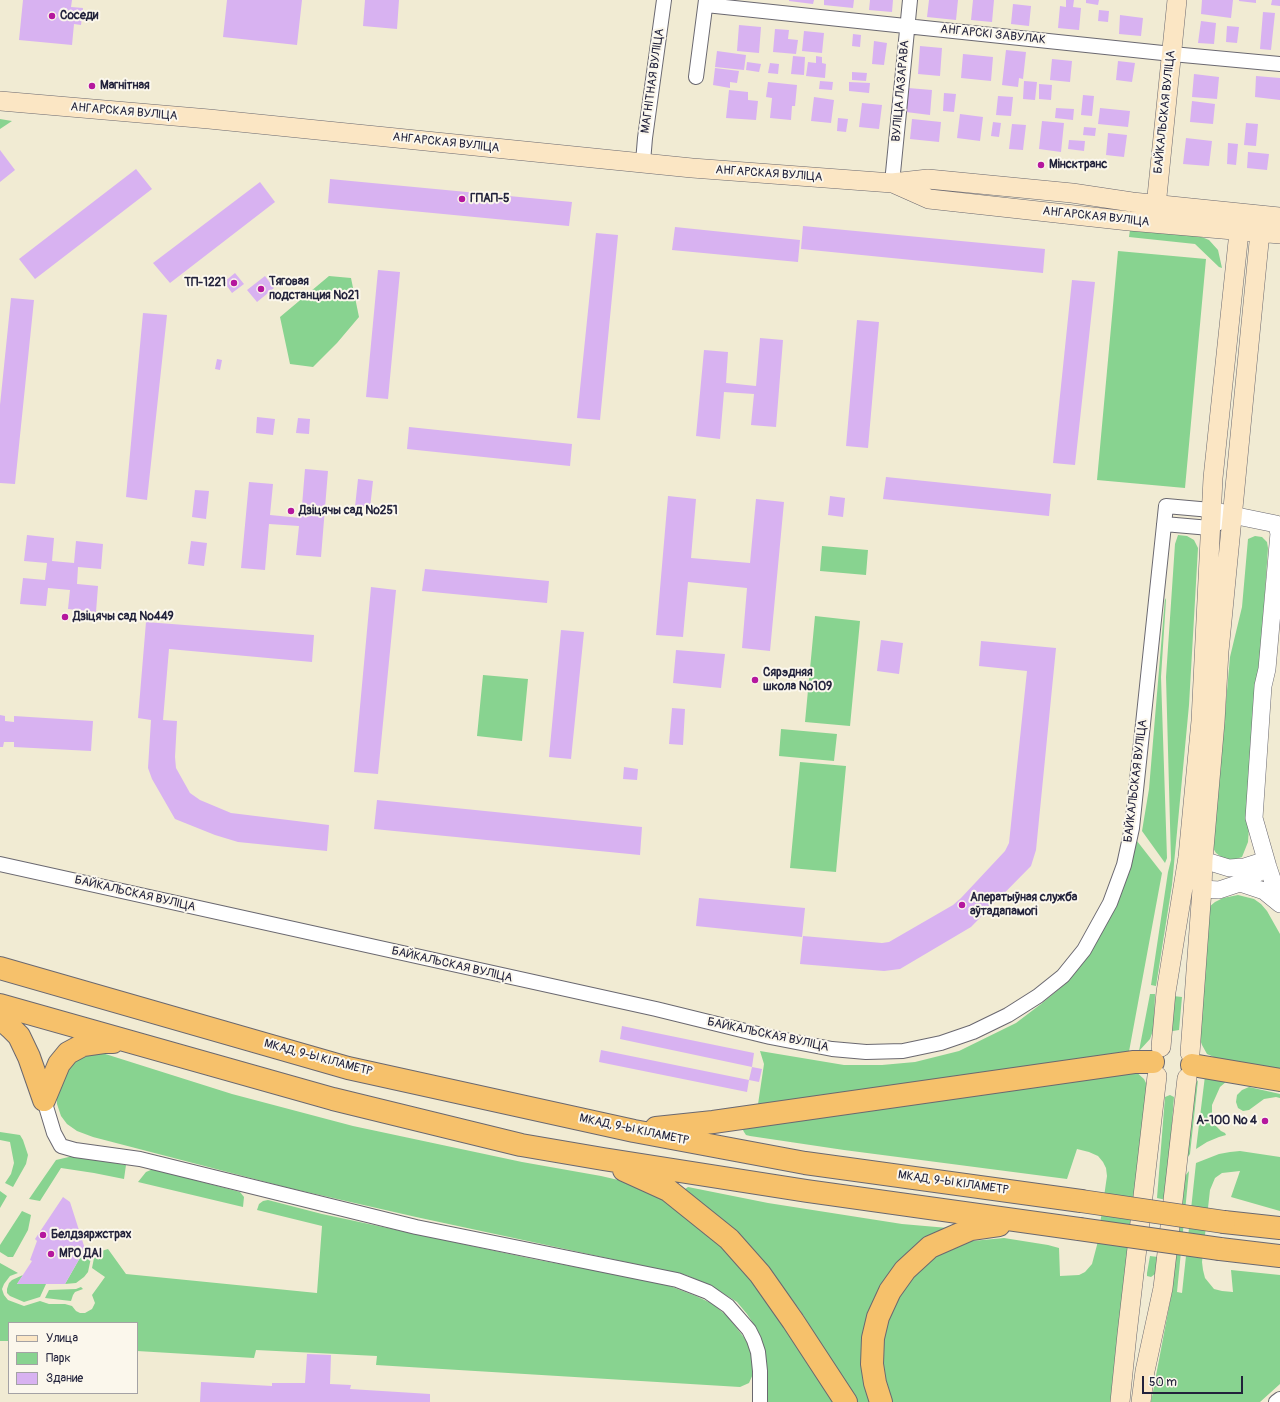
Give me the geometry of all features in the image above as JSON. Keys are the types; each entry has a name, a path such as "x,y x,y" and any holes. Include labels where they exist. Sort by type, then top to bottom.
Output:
{"highway":[{"name":"МКАД, 9-Ы КІЛАМЕТР","path":"0,968 348,1068 634,1131 805,1163 1224,1222 1280,1228"},
{"path":"0,1005 348,1103 521,1145 604,1160 807,1191 1220,1249 1280,1256"},
{"path":"0,1018 19,1036 29,1057 44,1100"},
{"path":"44,1100 59,1064 68,1052 74,1048 104,1042 135,1044"},
{"path":"634,1131 713,1122 1134,1062 1157,1062"},
{"path":"1190,1065 1280,1080"},
{"path":"604,1160 668,1190 729,1239 760,1274 794,1321 846,1402"},
{"path":"881,1402 875,1383 872,1364 873,1338 878,1316 890,1291 905,1270 930,1247 965,1231 996,1225 1030,1222"}],"main road":[{"name":"БАЙКАЛЬСКАЯ ВУЛІЦА","path":"1154,223 1177,0"},
{"name":"АНГАРСКАЯ ВУЛІЦА","path":"0,101 209,119 692,168 892,183 928,179 1072,193 1156,204 1257,224 1280,234"},
{"name":"АНГАРСКАЯ ВУЛІЦА","path":"892,183 929,200 1239,232 1257,224 1280,217"},
{"path":"1120,1402 1166,992 1195,859 1215,722 1219,651 1257,224"},
{"path":"1141,1402 1145,1371 1163,1288 1190,1065 1202,889 1195,859 1211,519 1239,232"},
{"path":"1173,1043 1180,1044 1186,1048 1190,1065 1175,1083 1168,1083 1162,1080 1157,1062 1167,1044 1173,1043"}],"street":[{"name":"МАГНІТНАЯ ВУЛІЦА","path":"643,162 664,0"},
{"name":"ВУЛІЦА ЛАЗАРАВА","path":"892,183 910,0"},
{"name":"АНГАРСКІ ЗАВУЛАК","path":"706,3 907,26 1280,64"},
{"path":"696,76 706,3"},
{"name":"БАЙКАЛЬСКАЯ ВУЛІЦА","path":"0,864 656,1009 770,1037 832,1049 866,1052 903,1051 941,1043 973,1032 1008,1015 1038,996 1063,976 1084,950 1110,903 1124,864 1132,828 1166,506 1211,519"},
{"name":"БАЙКАЛЬСКАЯ ВУЛІЦА","path":"1164,524 1211,519 1232,515 1276,524 1279,533 1267,669 1263,686 1254,818 1280,904"},
{"path":"1195,859 1229,868 1267,863"},
{"path":"1202,889 1219,890 1240,883 1267,863"},
{"path":"1240,883 1264,891 1280,904"},
{"path":"44,1100 54,1133 61,1146 75,1150 140,1159 416,1227 677,1280 708,1292 728,1306 745,1325 754,1340 758,1358 760,1402"},
{"path":"1276,1402 1280,1399"}],"green space":[{"path":"0,119 12,121 0,129"},
{"path":"1130,230 1198,236 1209,240 1218,250 1222,268 1219,267 1195,244 1129,237"},
{"path":"1118,251 1206,259 1185,488 1097,480"},
{"path":"329,276 351,278 359,317 337,343 313,367 290,364 280,317"},
{"path":"1178,535 1187,536 1194,540 1198,548 1189,705 1172,885 1156,986 1151,985 1171,860 1166,677 1175,544"},
{"path":"1255,536 1262,537 1267,542 1268,548 1248,842 1242,857 1233,860 1224,859 1216,853 1213,848 1230,657 1242,607 1248,539"},
{"path":"822,546 868,550 866,575 820,571"},
{"path":"1165,598 1161,677 1167,858 1165,863 1142,831 1149,789"},
{"path":"815,616 860,621 850,726 805,722"},
{"path":"483,675 528,679 522,741 477,736"},
{"path":"781,729 837,734 834,761 779,756"},
{"path":"800,762 846,766 836,872 790,868"},
{"path":"1137,841 1162,873 1128,1057 757,1111 764,1064 760,1051 844,1065 882,1065 915,1062 959,1051 1016,1023 1064,985 1078,967 1120,892"},
{"path":"1238,895 1254,899 1261,904 1267,911 1280,934 1280,1070 1216,1058 1207,1054 1198,1034 1209,907 1223,898"},
{"path":"1150,994 1155,994 1154,1028 1150,1039 1139,1051"},
{"path":"1173,996 1182,997 1179,1030 1173,1031 1171,1030"},
{"path":"99,1052 232,1094 353,1126 522,1162 601,1176 640,1185 653,1191 723,1245 755,1278 838,1402 767,1402 767,1374 764,1349 757,1329 737,1302 713,1287 686,1275 289,1188 93,1137 77,1131 67,1124 61,1116 57,1104 56,1088 71,1055"},
{"path":"1134,1070 1144,1079 1147,1085 1115,1402 887,1402 879,1337 902,1285 935,1257 957,1245 972,1241 1004,1238 1059,1248 1060,1276 1079,1275 1085,1272 1092,1264 1097,1245 1107,1176 1106,1168 1103,1162 1098,1156 1077,1149 1067,1179 844,1150 750,1136 746,1135 743,1130 744,1128"},
{"path":"1205,1076 1227,1081 1220,1087 1212,1105 1214,1124 1226,1135 1207,1142 1196,1149"},
{"path":"1198,1080 1190,1154 1185,1161 1194,1086"},
{"path":"1249,1087 1280,1094 1280,1098 1276,1097 1264,1099 1249,1110 1243,1111 1238,1108 1236,1102 1237,1095 1242,1090"},
{"path":"1170,1095 1174,1097 1166,1200 1157,1198 1165,1097"},
{"path":"0,1132 20,1135 28,1155 26,1164 13,1187 5,1183 11,1174 14,1163 10,1142 0,1140"},
{"path":"1240,1151 1280,1157 1280,1211 1231,1197 1240,1171 1222,1173 1215,1178 1210,1190 1202,1262 1203,1270 1205,1278 1214,1289 1233,1292 1231,1270 1280,1275 1280,1384 1260,1402 1151,1402 1172,1291 1185,1176 1189,1171 1177,1292 1182,1293 1196,1163 1219,1154"},
{"path":"73,1156 126,1165 124,1179 61,1168 40,1201 29,1199 56,1160"},
{"path":"153,1169 240,1192 244,1197 243,1207 138,1182 146,1172"},
{"path":"688,1187 768,1203 902,1224 948,1228 889,1280 874,1402 856,1402 800,1310 759,1256 722,1221 685,1192 685,1189"},
{"path":"0,1191 7,1196 0,1208"},
{"path":"268,1200 322,1214 533,1259 662,1283 713,1304 728,1317 750,1345 753,1374 749,1383 740,1387 376,1365 377,1356 256,1350 254,1358 138,1351 138,1322 8,1322 8,1341 0,1341 0,1263 18,1273 10,1276 2,1289 8,1300 24,1306 40,1301 49,1304 65,1304 72,1306 80,1313 85,1313 92,1309 95,1303 92,1295 105,1277 92,1268 95,1253 108,1249 126,1274 317,1293 322,1226 257,1210 259,1204"},
{"path":"22,1211 31,1215 28,1230 13,1257 8,1257 0,1252 0,1245"},
{"path":"85,1249 92,1253 88,1272 76,1283 65,1284"},
{"path":"1150,1256 1158,1257 1155,1274 1151,1277 1147,1276"},
{"path":"23,1275 17,1284 46,1284 40,1297 24,1302 10,1296 7,1293 9,1283"},
{"path":"81,1287 83,1289 75,1292 71,1301 45,1298 49,1290 76,1289"}],"building":[{"name":"Соседи","path":"23,0 72,0 71,7 83,8 81,25 74,24 72,45 19,40"},
{"path":"227,0 302,0 297,45 223,37"},
{"path":"365,0 399,0 397,29 363,26"},
{"path":"789,0 814,0 813,4"},
{"path":"824,0 854,0 853,8 824,5"},
{"path":"870,0 893,0 892,12 869,10"},
{"path":"929,0 958,0 956,20 927,17"},
{"path":"973,0 994,0 992,22 971,20"},
{"path":"1066,0 1074,0 1073,7 1081,8 1079,30 1058,28 1060,6 1066,7"},
{"path":"1086,0 1099,0 1098,5 1086,3"},
{"path":"1202,0 1233,0 1231,18 1201,14"},
{"path":"1256,0 1256,3 1239,1"},
{"path":"1272,0 1280,0 1280,6 1271,5"},
{"path":"1013,4 1031,6 1029,26 1011,24"},
{"path":"1099,10 1109,11 1108,22 1098,21"},
{"path":"1263,12 1275,13 1271,50 1260,49"},
{"path":"1120,15 1143,18 1141,36 1119,34"},
{"path":"1201,21 1216,23 1214,44 1198,43"},
{"path":"739,25 761,27 759,53 737,51"},
{"path":"1227,26 1239,27 1237,43 1226,42"},
{"path":"775,29 789,30 788,39 798,40 796,54 773,52"},
{"path":"804,31 824,33 822,53 802,51"},
{"path":"853,34 861,35 860,47 852,46"},
{"path":"874,41 887,43 884,65 872,64"},
{"path":"920,46 942,48 940,76 918,74"},
{"path":"1006,50 1026,52 1023,79 1019,78 1018,87 1002,85"},
{"path":"717,51 746,55 744,70 715,67"},
{"path":"963,54 993,57 991,81 961,78"},
{"path":"793,56 805,57 804,75 791,74"},
{"path":"816,56 822,57 822,63 826,64 825,78 806,76 808,62 816,63"},
{"path":"1052,59 1072,61 1070,82 1050,80"},
{"path":"1118,61 1135,63 1132,82 1116,80"},
{"path":"747,62 761,64 759,72 746,70"},
{"path":"770,63 779,64 778,74 768,73"},
{"path":"715,68 739,71 737,83 730,82 730,88 713,85"},
{"path":"852,72 867,73 866,81 852,80"},
{"path":"1194,74 1219,77 1217,99 1192,97"},
{"path":"1256,76 1280,78 1280,100 1255,97"},
{"path":"820,81 833,82 832,90 819,89"},
{"path":"1024,81 1037,82 1035,100 1023,99"},
{"path":"768,82 797,85 795,106 792,106 791,120 770,118 772,98 766,97"},
{"path":"849,82 870,83 869,93 849,91"},
{"path":"1039,84 1052,85 1051,100 1039,99"},
{"path":"908,88 932,90 930,115 906,112"},
{"path":"729,90 748,92 748,100 758,101 756,120 726,118"},
{"path":"944,93 956,94 954,112 943,111"},
{"path":"1083,95 1094,96 1092,116 1081,115"},
{"path":"998,96 1013,97 1011,116 996,115"},
{"path":"814,97 834,100 831,123 811,121"},
{"path":"1192,101 1215,104 1213,124 1190,122"},
{"path":"862,103 882,105 879,129 859,127"},
{"path":"1056,108 1074,109 1073,120 1055,118"},
{"path":"1100,108 1130,111 1128,127 1098,124"},
{"path":"960,114 983,117 980,141 957,138"},
{"path":"838,118 848,119 846,132 837,131"},
{"path":"912,119 941,122 939,142 910,139"},
{"path":"1042,121 1064,123 1061,152 1039,149"},
{"path":"993,122 1001,123 999,137 991,136"},
{"path":"1246,123 1258,124 1256,146 1244,145"},
{"path":"1012,124 1026,125 1023,150 1009,149"},
{"path":"1084,127 1096,128 1095,136 1083,135"},
{"path":"1108,133 1127,135 1124,157 1106,155"},
{"path":"1186,138 1212,141 1209,166 1183,164"},
{"path":"1069,140 1085,141 1084,151 1068,149"},
{"path":"1228,143 1238,144 1236,165 1227,164"},
{"path":"0,150 15,170 0,182"},
{"path":"1248,152 1269,154 1267,170 1247,168"},
{"name":"Мінсктранс","path":"1038,161 1044,162 1043,168 1037,168"},
{"path":"136,169 152,189 35,279 19,259"},
{"path":"330,179 572,202 569,226 328,203"},
{"path":"260,182 275,202 170,283 153,263"},
{"path":"803,226 1045,249 1043,273 801,249"},
{"path":"675,227 800,240 798,262 672,250"},
{"path":"596,233 618,235 600,420 577,418"},
{"path":"378,270 400,272 388,399 366,397"},
{"name":"ТП-1221","path":"235,273 244,284 232,293 224,282"},
{"name":"Тяговая подстанция №21","path":"265,276 274,288 257,302 247,290"},
{"path":"1072,280 1095,282 1075,465 1053,463"},
{"path":"11,298 34,300 15,484 0,483 0,405"},
{"path":"143,313 167,315 147,500 126,497"},
{"path":"857,320 879,322 868,448 846,446"},
{"path":"760,338 783,340 776,427 751,425 754,394 724,392 720,439 696,436 704,350 728,352 726,383 756,386"},
{"path":"217,359 222,360 220,370 215,369"},
{"path":"257,417 275,419 273,435 256,433"},
{"path":"298,418 310,419 309,434 296,433"},
{"path":"409,427 572,444 570,466 407,449"},
{"path":"305,469 328,471 321,557 296,555 299,526 269,524 265,570 241,568 249,482 273,484 270,515 301,518"},
{"path":"886,477 1051,494 1049,516 883,499"},
{"path":"358,479 373,481 370,508 355,507"},
{"path":"195,490 209,491 206,519 192,517"},
{"path":"668,496 696,499 691,558 750,563 756,499 784,502 770,651 742,648 747,588 688,582 683,637 656,635"},
{"path":"830,496 845,498 843,517 828,515"},
{"path":"27,535 54,538 52,561 74,563 76,541 103,544 101,569 78,567 77,584 98,586 96,612 68,609 70,590 48,588 46,606 20,604 23,578 45,580 47,563 24,561"},
{"path":"191,541 207,543 204,566 188,564"},
{"path":"425,569 549,581 547,603 422,591"},
{"path":"371,587 396,590 378,774 354,772"},
{"path":"146,622 314,635 312,662 169,649 163,720 177,721 175,757 176,768 190,793 200,800 231,813 329,825 327,851 238,842 215,835 175,819 152,779 148,768 151,720 138,718"},
{"path":"561,630 584,632 571,759 549,757"},
{"path":"881,640 903,643 899,674 877,671"},
{"path":"981,641 1056,648 1036,850 1031,866 971,927 900,969 884,971 800,964 803,936 882,943 889,942 953,905 1005,851 1009,843 1027,671 979,666"},
{"path":"676,650 725,654 721,688 673,683"},
{"path":"672,708 685,709 683,745 669,744"},
{"path":"0,715 5,716 5,721 14,722 14,716 93,721 91,751 14,747 14,742 4,742 3,747 0,747"},
{"path":"624,767 638,769 637,780 623,779"},
{"path":"377,800 642,827 640,855 374,829"},
{"path":"699,898 805,908 802,937 696,926"},
{"path":"622,1026 754,1053 752,1067 620,1039"},
{"path":"601,1050 749,1080 747,1092 599,1062"},
{"path":"752,1067 762,1069 759,1082 749,1080"},
{"path":"63,1197 70,1202 85,1249 65,1284 17,1284 32,1261 30,1260 37,1241 35,1239"},
{"path":"307,1354 331,1355 330,1384 351,1385 350,1389 430,1394 430,1402 200,1402 201,1382 272,1386 272,1383 305,1383"}],"place":[{"name":"Соседи","path":"52,16"},
{"name":"Магнітная","path":"92,86"},
{"name":"Мінсктранс","path":"1041,165"},
{"name":"ГПАП-5","path":"462,199"},
{"name":"ТП-1221","path":"234,283"},
{"name":"Тяговая подстанция №21","path":"261,289"},
{"name":"Дзіцячы сад №251","path":"291,511"},
{"name":"Дзіцячы сад №449","path":"65,617"},
{"name":"Сярэдняя школа №109","path":"755,680"},
{"name":"Аператыўная служба аўтадапамогі","path":"962,905"},
{"name":"А-100 № 4","path":"1265,1121"},
{"name":"Белдзяржстрах","path":"43,1235"},
{"name":"МРО ДАІ","path":"51,1254"}]}
